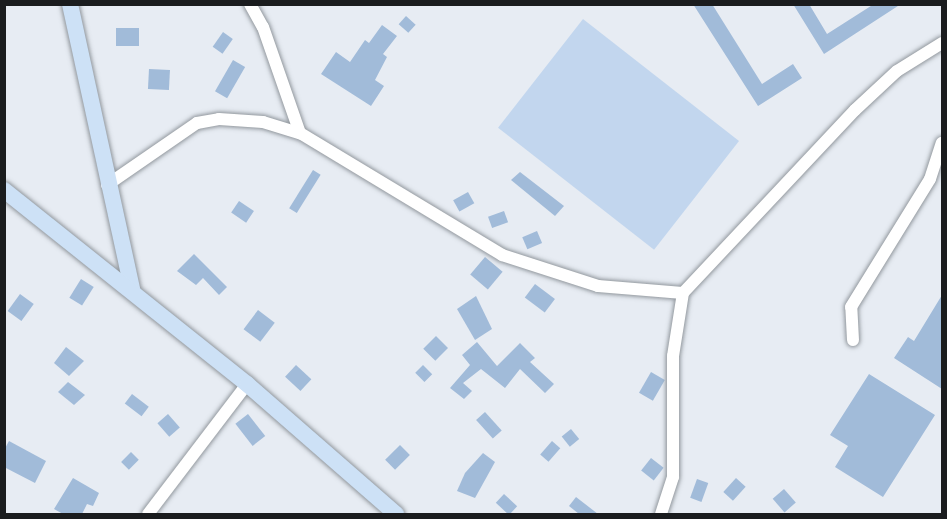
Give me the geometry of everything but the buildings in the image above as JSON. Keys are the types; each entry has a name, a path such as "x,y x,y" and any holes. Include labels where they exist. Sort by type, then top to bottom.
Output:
{"street":[{"path":"70,4 107,186 132,290"},
{"path":"250,4 263,27 300,133"},
{"path":"661,514 673,477 674,356 683,293 855,110 897,71 942,42"},
{"path":"107,186 197,123 219,119 263,122 300,133 502,255 598,286 683,293"},
{"path":"853,340 851,307 930,179 942,143"},
{"path":"4,190 247,384 396,514"},
{"path":"148,514 247,384"}],"shaded area":[{"path":"583,19 739,141 654,250 498,128"}]}
